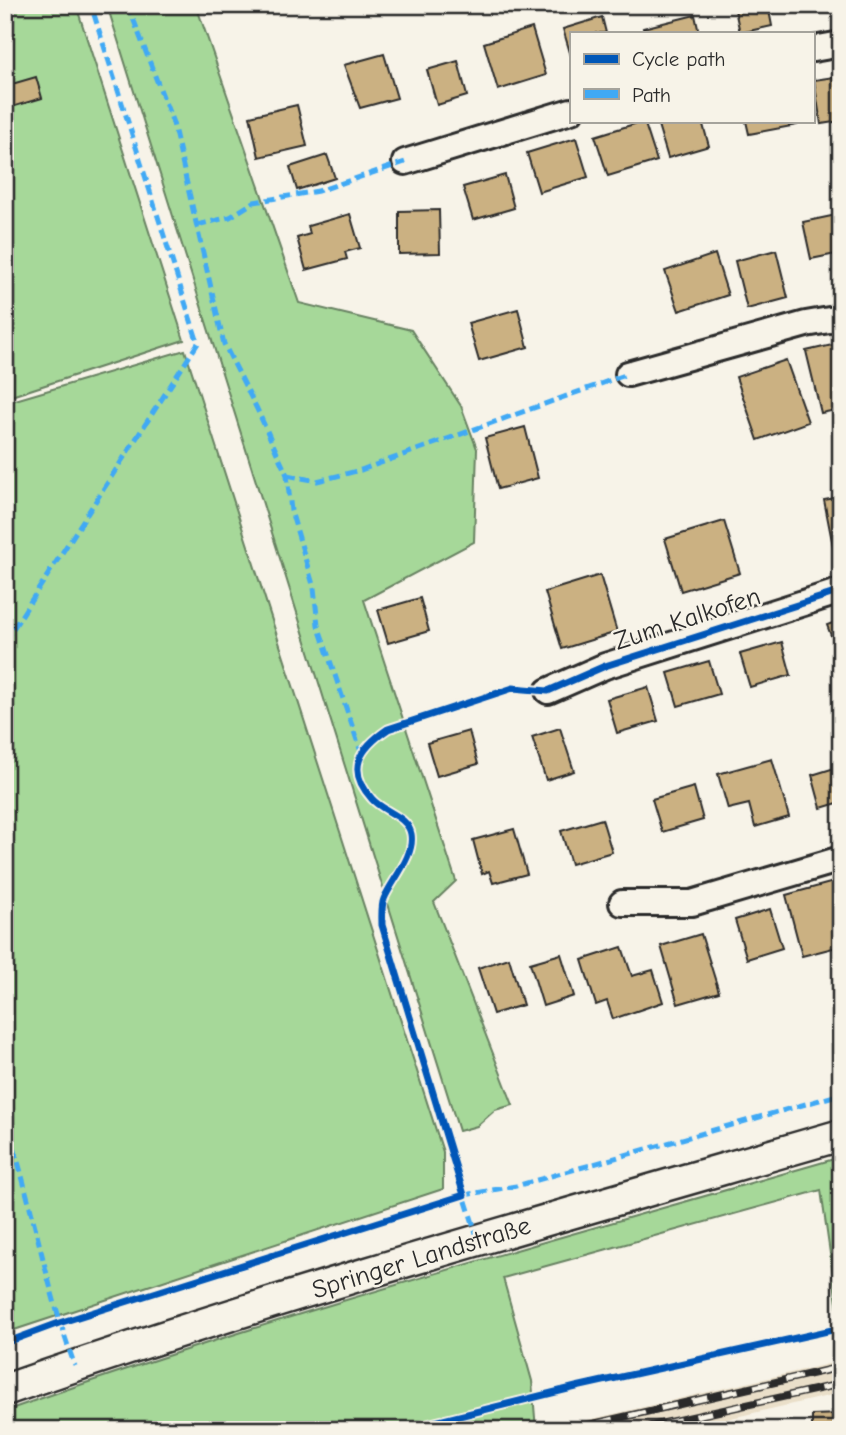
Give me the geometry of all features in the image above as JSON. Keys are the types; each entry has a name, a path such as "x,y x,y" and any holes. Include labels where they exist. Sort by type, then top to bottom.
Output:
{"main road":[{"name":"Springer Landstraße","path":"5,1390 268,1303 465,1243 841,1135"}],"street":[{"path":"814,49 841,44"},
{"path":"405,162 570,111"},
{"path":"628,374 806,324 841,317"},
{"name":"Zum Kalkofen","path":"548,691 605,666 841,591"},
{"path":"622,903 692,903 841,859"}],"shaded area":[{"path":"841,1361 841,1393 678,1430 545,1430"}],"green space":[{"path":"5,5 76,5 184,340 5,398"},
{"path":"107,5 196,5 299,303 411,330 461,406 477,449 474,542 364,600 456,881 434,902 513,1105 495,1110 477,1126 459,1131"},
{"path":"185,350 443,1152 443,1189 5,1333 5,403"},
{"path":"841,1157 839,1317 821,1190 503,1278 532,1381 536,1430 5,1430 5,1411 212,1341"}],"building":[{"path":"734,5 768,5 772,26 740,32"},
{"path":"695,15 699,32 644,32 643,28"},
{"path":"602,17 606,32 570,32 570,53 563,29"},
{"path":"532,28 546,75 498,90 484,43"},
{"path":"384,54 397,98 360,108 344,65"},
{"path":"458,61 467,96 437,105 427,70"},
{"path":"841,76 841,121 821,124 814,80"},
{"path":"36,77 42,98 5,109 5,86"},
{"path":"297,105 307,146 259,157 250,116"},
{"path":"644,122 657,161 608,176 595,136"},
{"path":"668,122 702,122 709,146 668,158 658,125"},
{"path":"746,122 796,122 797,125 749,134"},
{"path":"576,138 588,177 539,192 527,153"},
{"path":"327,155 335,178 297,190 290,167"},
{"path":"505,175 514,208 473,220 463,187"},
{"path":"439,210 440,253 399,254 399,211"},
{"path":"350,214 360,248 345,252 347,259 306,270 297,238 310,234 308,226"},
{"path":"841,214 841,253 811,259 803,222"},
{"path":"776,250 788,298 747,309 735,261"},
{"path":"715,254 728,295 679,311 665,271"},
{"path":"518,309 528,347 479,361 468,323"},
{"path":"841,343 841,409 821,413 806,351"},
{"path":"786,360 808,422 758,440 736,377"},
{"path":"525,427 538,478 498,489 485,438"},
{"path":"841,497 841,549 834,551 824,500"},
{"path":"724,521 740,573 681,591 665,539"},
{"path":"600,575 617,632 562,649 545,592"},
{"path":"420,598 429,631 388,643 378,610"},
{"path":"841,620 841,662 827,625"},
{"path":"782,642 791,675 750,687 740,654"},
{"path":"709,661 719,694 678,706 668,673"},
{"path":"648,687 658,721 617,733 607,699"},
{"path":"560,728 574,771 546,780 532,737"},
{"path":"469,731 478,764 437,776 427,743"},
{"path":"772,759 789,817 755,827 749,804 728,809 718,774"},
{"path":"841,766 841,802 821,808 812,775"},
{"path":"694,787 703,820 662,832 652,799"},
{"path":"602,819 612,852 571,864 561,831"},
{"path":"514,829 527,874 493,883 489,871 482,874 473,840"},
{"path":"841,880 841,946 802,956 786,895"},
{"path":"770,909 782,948 747,959 735,920"},
{"path":"701,934 719,992 678,1004 661,946"},
{"path":"622,947 632,976 653,970 663,1002 613,1019 607,1001 596,1005 582,960"},
{"path":"561,954 574,996 543,1006 530,963"},
{"path":"509,958 523,1005 493,1014 478,968"},
{"path":"841,1414 841,1430 812,1430 812,1415"}],"railway":[{"path":"567,1430 841,1367"},
{"path":"633,1430 841,1384"}],"marked path":[{"path":"5,641 198,343 91,5"},
{"path":"128,5 173,123 224,344 287,475 291,511 314,588 318,625 361,752 360,756"},
{"path":"197,225 230,217 254,202 318,191 405,162"},
{"path":"287,475 317,481 361,470 628,374"},
{"path":"478,1239 464,1195 516,1186 841,1094"},
{"path":"5,1119 55,1305 75,1366"}],"cycle path":[{"path":"5,1343 59,1323 464,1195 382,925 384,899 410,851 411,834 400,818 372,799 359,778 359,760 378,736 388,729 513,688 548,691 605,666 841,591"},
{"path":"403,1430 576,1387 841,1328"}]}
